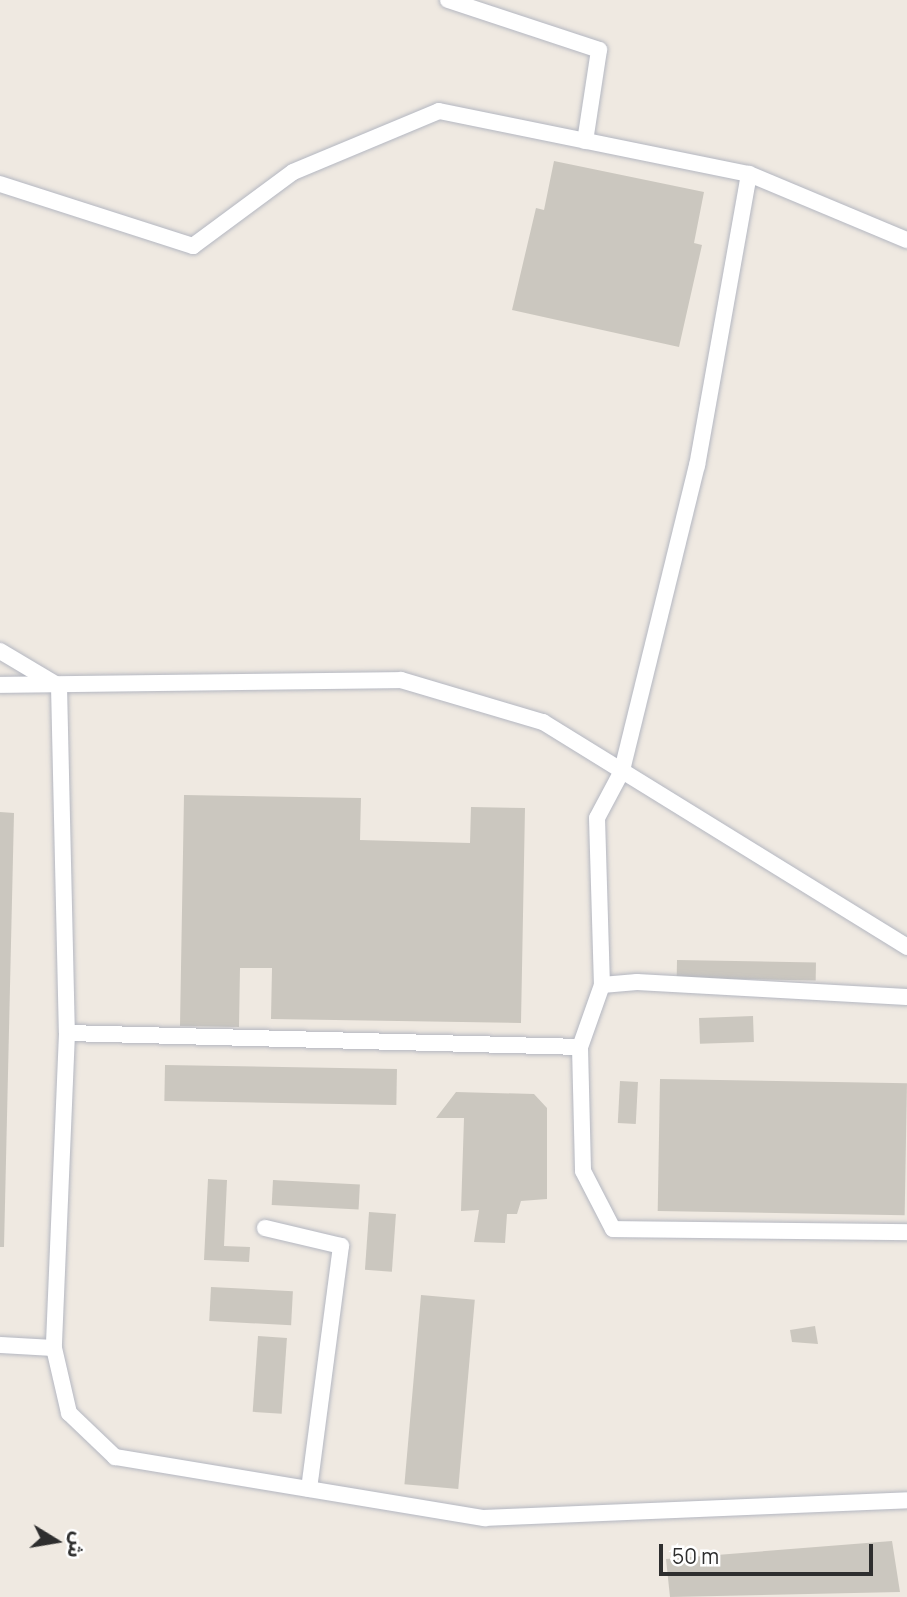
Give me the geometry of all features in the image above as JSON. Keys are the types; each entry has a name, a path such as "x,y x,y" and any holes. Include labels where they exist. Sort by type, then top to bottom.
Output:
{"lane":[{"path":"448,0 599,50 585,141"},
{"path":"0,184 193,246 293,172 439,111 749,174 907,240"},
{"path":"749,174 697,465 622,771 597,818 602,985 580,1046 583,1171 613,1229 907,1232"},
{"path":"0,651 58,687"},
{"path":"0,685 58,687 401,680 543,722 907,947"},
{"path":"58,687 67,1033 54,1348 69,1413 116,1457 485,1518 907,1500"},
{"path":"602,985 637,982 907,997"},
{"path":"67,1033 580,1046"},
{"path":"265,1227 341,1246 309,1489"},
{"path":"0,1345 54,1348"}],"building":[{"path":"554,161 704,192 694,243 702,245 679,347 512,310 536,208 544,210"},
{"path":"184,795 361,798 360,840 470,843 471,807 525,808 521,1023 271,1019 272,968 240,968 239,1027 180,1026"},
{"path":"0,812 14,813 4,1247 0,1247"},
{"path":"677,960 816,962 816,980 677,978"},
{"path":"753,1016 754,1042 700,1044 699,1018"},
{"path":"165,1065 397,1069 396,1105 164,1101"},
{"path":"660,1079 907,1083 905,1215 658,1211"},
{"path":"620,1081 638,1082 636,1124 618,1123"},
{"path":"456,1092 534,1094 547,1108 547,1199 521,1201 517,1214 507,1214 505,1243 474,1242 479,1210 461,1211 464,1118 436,1118"},
{"path":"208,1179 227,1180 224,1246 250,1247 249,1262 204,1260"},
{"path":"273,1180 360,1185 359,1210 272,1205"},
{"path":"369,1212 396,1214 392,1272 365,1270"},
{"path":"211,1287 293,1291 291,1325 209,1321"},
{"path":"421,1295 475,1300 458,1489 404,1484"},
{"path":"815,1326 818,1344 792,1342 790,1330"},
{"path":"258,1336 287,1338 282,1414 253,1412"},
{"path":"892,1541 900,1592 670,1597 666,1559"}]}
